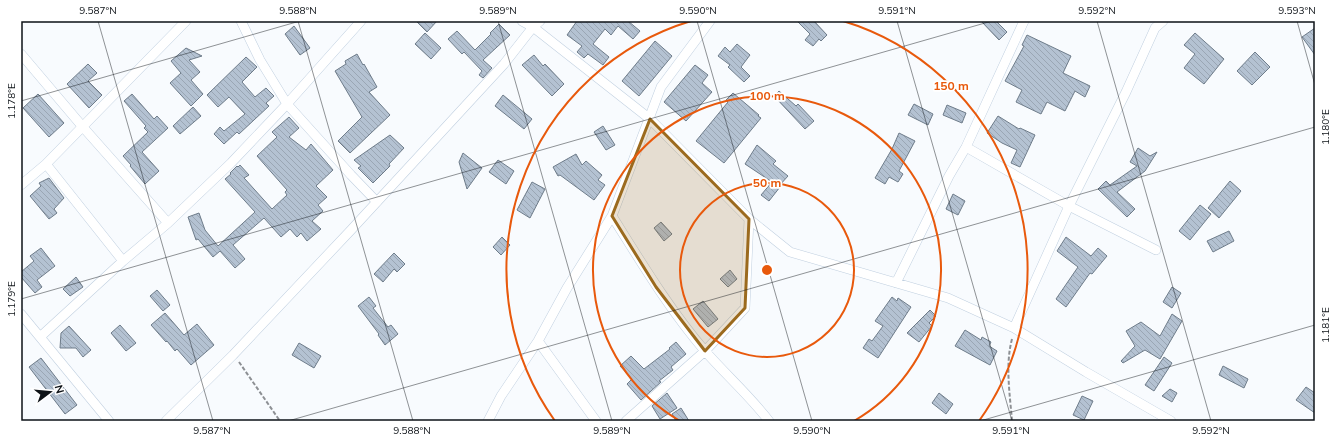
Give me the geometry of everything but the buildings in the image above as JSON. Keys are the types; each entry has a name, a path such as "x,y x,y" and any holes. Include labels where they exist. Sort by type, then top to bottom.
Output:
{"street":[{"path":"21,185 46,164 186,21"},
{"path":"241,21 260,60 287,104 377,202"},
{"path":"40,337 123,260 168,223 231,163 287,104 361,21"},
{"path":"522,21 537,24 650,119 749,219 790,252 948,298 1014,328 1170,421"},
{"path":"488,421 501,396 538,341 567,288 612,216 661,87 710,21"},
{"path":"896,283 949,176 966,147 1024,21"},
{"path":"1014,328 1069,206 1126,92 1155,28 1163,21"},
{"path":"166,421 233,355 377,202 504,64 537,24"},
{"path":"21,54 82,126 168,223"},
{"path":"966,147 1069,206 1156,250"},
{"path":"46,164 123,260"},
{"path":"612,216 656,287 705,351 769,421"},
{"path":"626,421 705,351 746,308 749,219"},
{"path":"21,314 109,421"},
{"path":"538,341 596,421"}],"path":[{"path":"1012,421 1009,384 1009,348 1014,328"},
{"path":"233,355 280,421"}],"highlighted area":[{"path":"650,119 749,219 745,308 705,351 656,287 612,216"}]}
